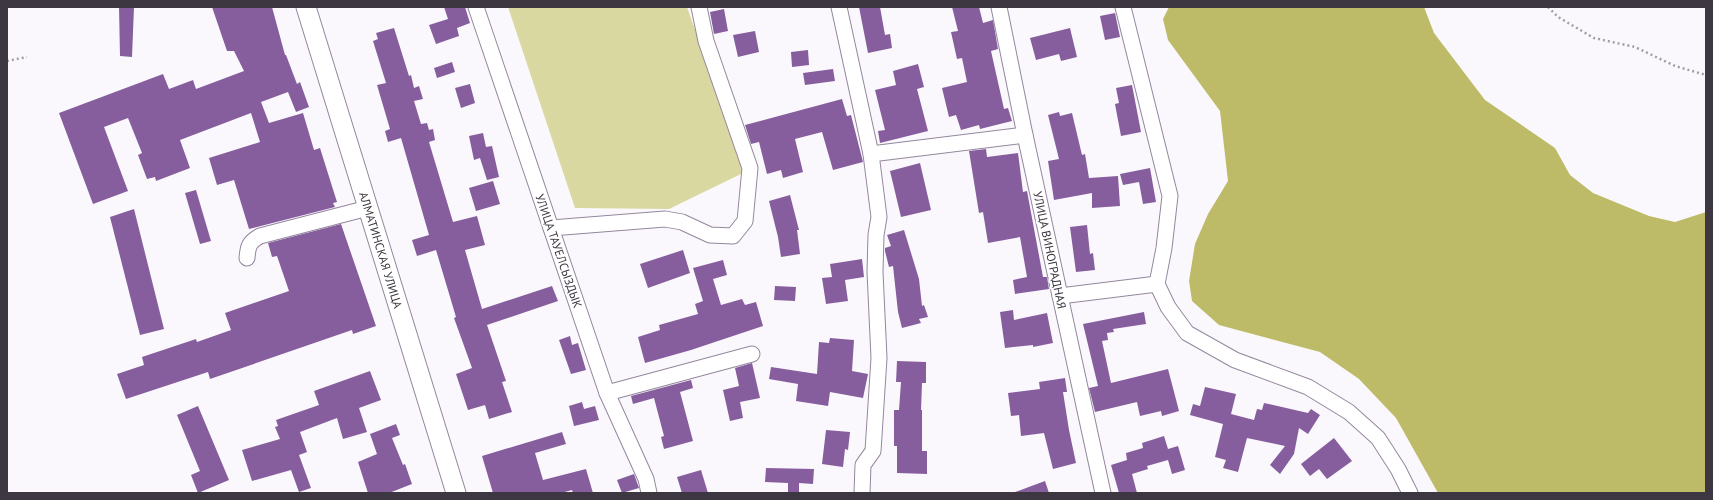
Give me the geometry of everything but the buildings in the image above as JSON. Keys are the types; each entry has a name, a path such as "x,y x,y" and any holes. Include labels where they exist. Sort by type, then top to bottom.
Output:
{"main road":[{"name":"АЛМАТИНСКАЯ УЛИЦА","path":"306,7 456,493"}],"street":[{"name":"УЛИЦА ТАУЕЛСЫЗДЫК","path":"476,7 607,393 646,479 649,493"},
{"path":"551,228 665,219 682,222 710,235 733,236 745,221 750,168 706,41 699,7"},
{"path":"839,7 871,154 879,216 875,272 879,358 873,451 863,466 862,493"},
{"name":"УЛИЦА ВИНОГРАДНАЯ","path":"999,7 1025,135 1103,493"},
{"path":"1123,7 1170,196 1164,248 1157,284 1168,307 1187,333 1235,360 1308,387 1349,412 1378,438 1398,469 1410,493"},
{"path":"871,154 1025,135"},
{"path":"247,258 248,246 252,240 260,236 368,208"},
{"path":"1060,296 1157,284"},
{"path":"607,393 752,354"}],"path":[{"path":"1548,7 1558,18 1594,38 1635,47 1675,66 1706,75"},
{"path":"7,60 27,57"}],"shaded area":[{"path":"508,7 687,7 712,77 743,173 669,209 575,208"},
{"path":"1169,7 1424,7 1434,33 1485,100 1555,148 1570,175 1593,193 1649,216 1675,222 1706,212 1706,493 1438,493 1396,418 1359,379 1320,352 1219,325 1192,301 1189,281 1195,244 1208,214 1228,181 1220,111 1168,40 1163,19"}]}
